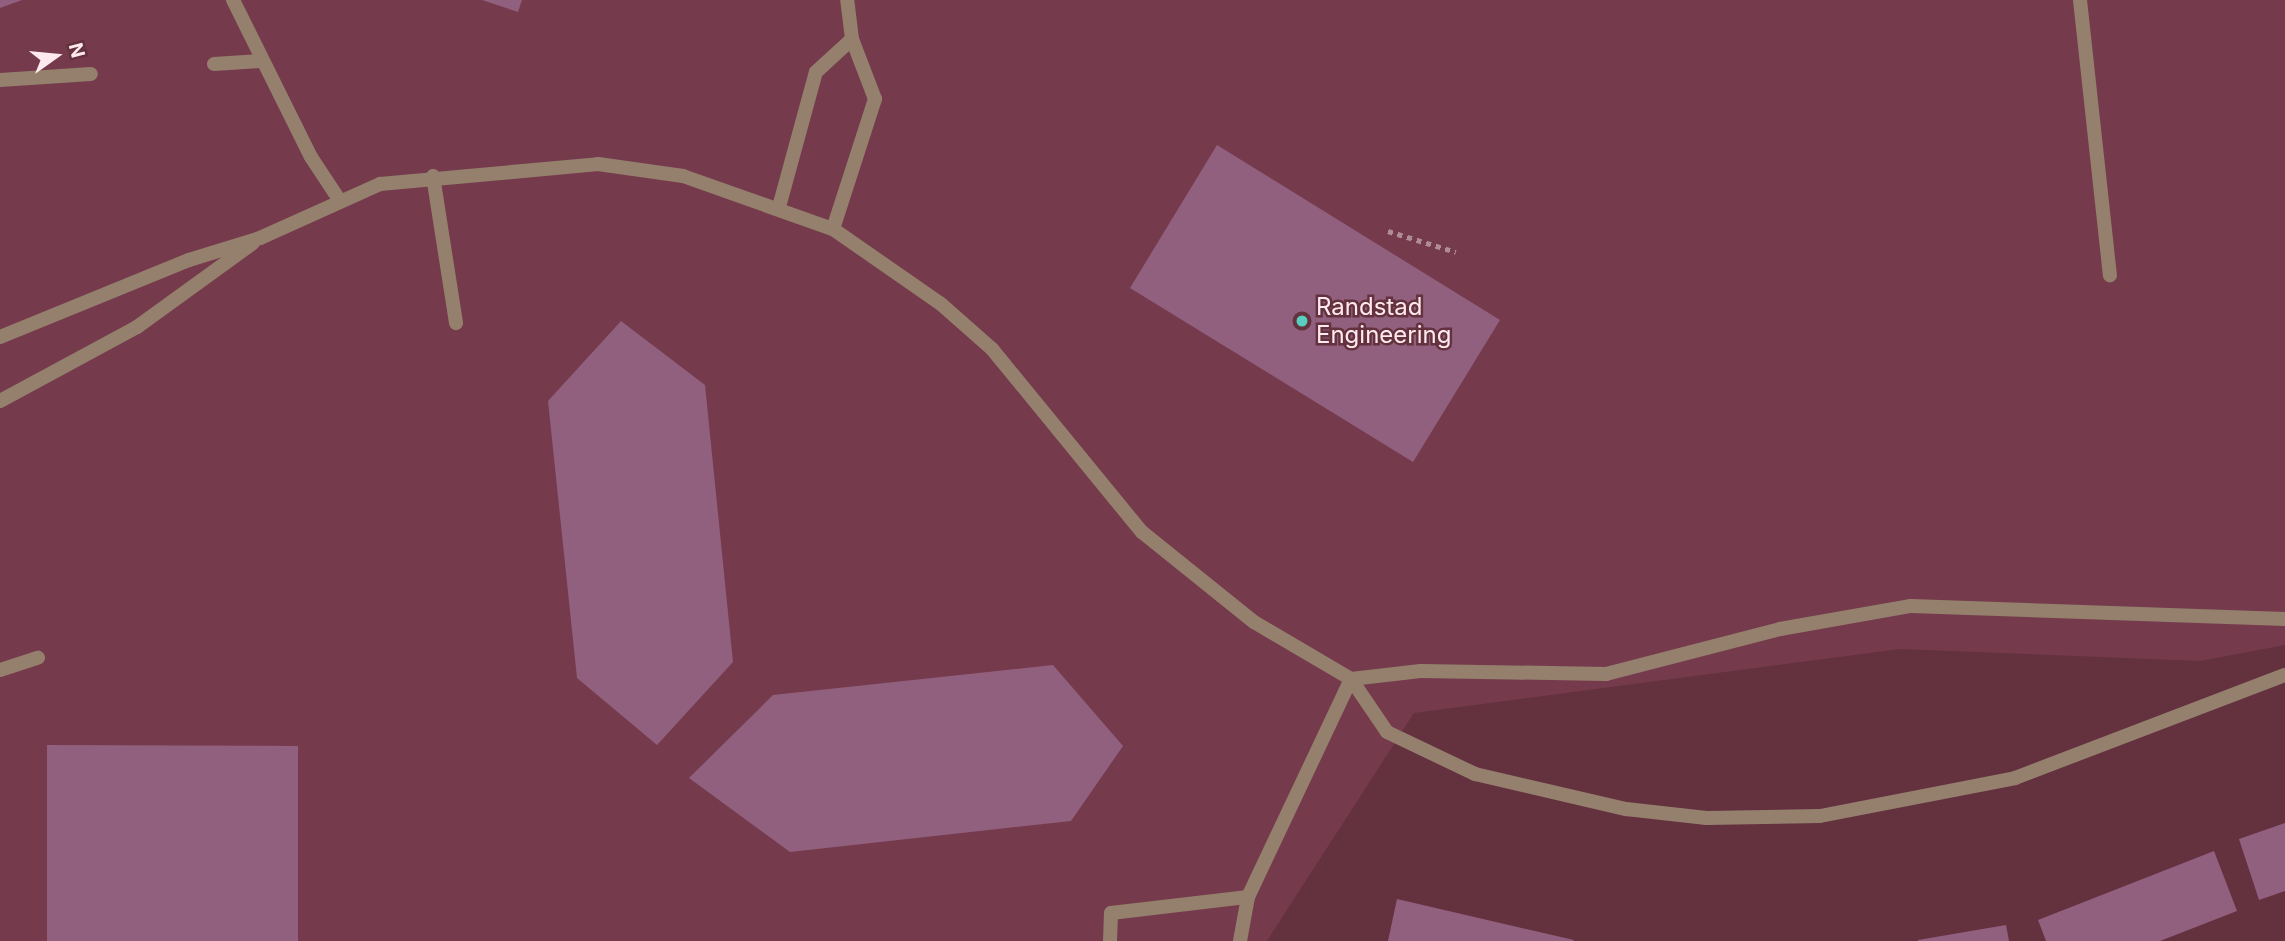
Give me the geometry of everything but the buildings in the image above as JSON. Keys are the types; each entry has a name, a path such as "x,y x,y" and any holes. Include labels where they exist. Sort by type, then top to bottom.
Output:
{"street":[{"path":"233,0 260,61 340,201"},
{"path":"832,229 875,99 852,39 847,0"},
{"path":"2080,0 2110,275"},
{"path":"779,206 816,72 852,39"},
{"path":"214,64 260,61"},
{"path":"0,80 91,74"},
{"path":"0,337 188,260 260,238 380,184 433,176 598,164 683,176 779,206 832,229 911,281 992,349 1151,540 1254,622 1351,679 1387,732 1475,774 1626,809 1768,819 1892,806 2015,778 2285,676"},
{"path":"433,176 456,323"},
{"path":"0,401 199,288 260,238"},
{"path":"1351,679 1421,671 1540,677 1606,674 1780,629 1911,607 2285,619"},
{"path":"0,670 38,658"},
{"path":"1240,941 1248,897 1351,679"},
{"path":"1110,941 1111,913 1248,897"}],"path":[{"path":"1388,231 1457,252"}],"shaded area":[{"path":"0,0 2285,0 2285,645 2200,661 1900,649 1414,713 1267,941 0,941"}],"place":[{"name":"Randstad Engineering","path":"1302,321"}]}
